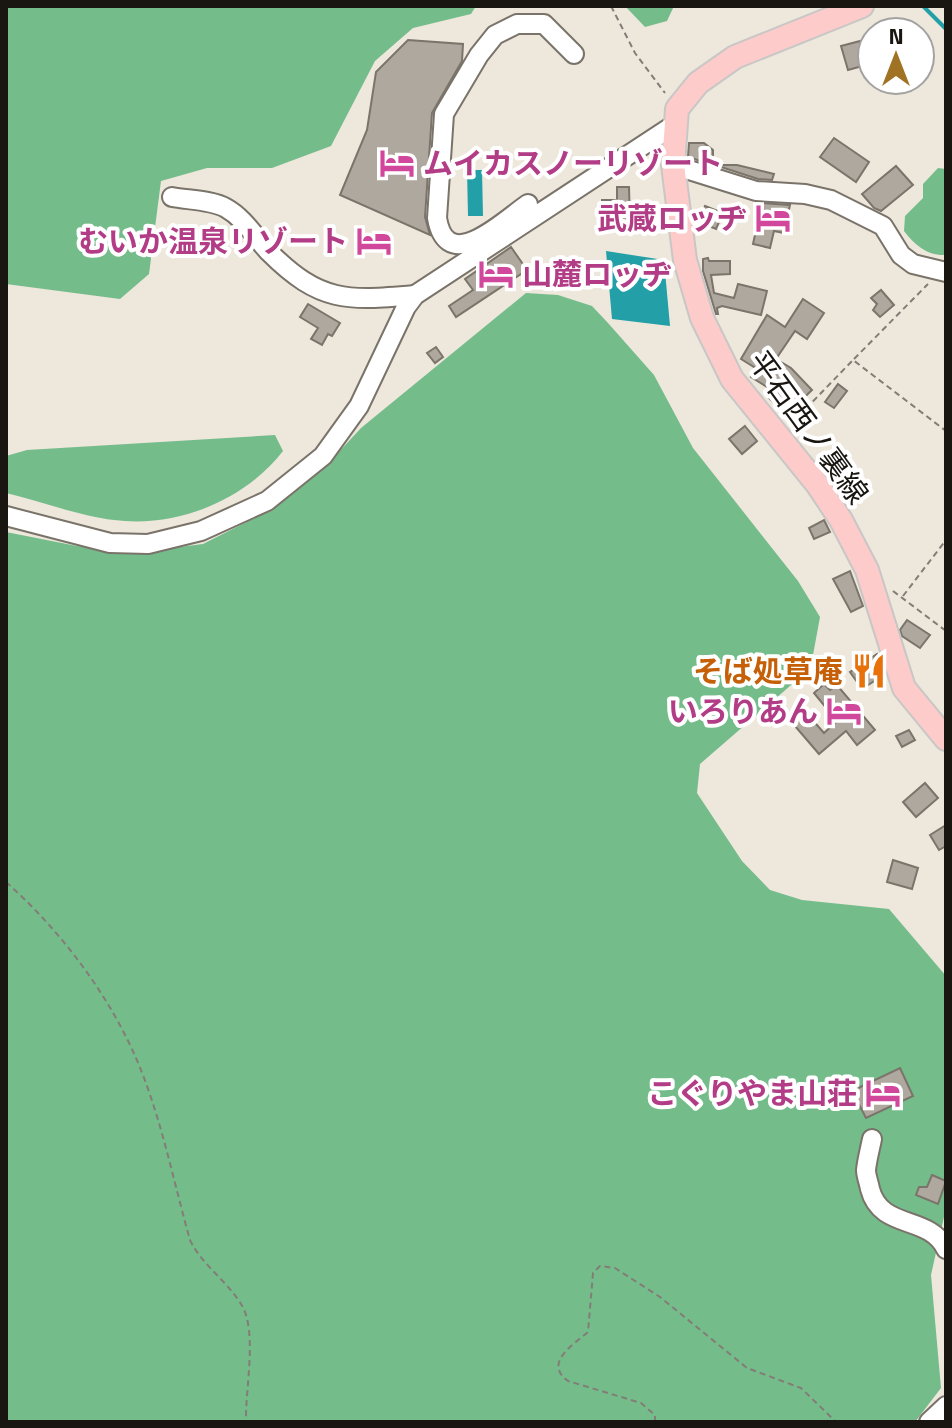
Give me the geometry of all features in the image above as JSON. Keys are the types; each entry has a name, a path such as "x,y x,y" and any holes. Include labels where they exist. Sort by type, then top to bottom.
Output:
{"main road":[{"path":"676,117 698,83 735,57 862,6"},
{"name":"平石西ノ裏線","path":"676,117 673,165 685,260 702,318 732,379 817,484 841,520 867,570 904,688 943,734"}],"street":[{"path":"528,204 479,239 459,246 449,243 440,233 437,218 444,114 479,55 495,35 517,24 544,24 574,54"},
{"path":"6,516 110,543 148,544 201,531 267,501 323,456 359,406 406,307 415,295 676,117"},
{"path":"673,165 756,191 805,194 831,200 883,226 901,255 913,264 941,271"},
{"path":"172,197 224,206 302,282 343,299 415,295"},
{"path":"872,1139 866,1173 874,1202 893,1218 923,1227 941,1239 946,1249"},
{"path":"929,1422 946,1406"}],"path":[{"path":"611,6 635,53 676,117"},
{"path":"778,438 941,271"},
{"path":"853,360 946,431"},
{"path":"902,598 946,540"},
{"path":"891,589 946,631"},
{"path":"6,882 42,915 86,972 135,1056 150,1097 190,1240 196,1253 230,1289 248,1318 246,1422"},
{"path":"655,1422 655,1415 641,1403 568,1381 559,1375 560,1358 588,1332 593,1273 600,1266 615,1268 660,1297 747,1368 801,1388 836,1422"}],"green space":[{"path":"6,6 476,6 471,14 413,28 375,61 331,146 272,168 207,168 161,181 149,274 120,299 6,284"},
{"path":"625,6 674,6 667,21 645,27"},
{"path":"938,168 946,169 946,255 922,249 904,231 905,216 923,198 923,184"},
{"path":"526,293 558,295 592,306 608,323 654,375 693,448 798,581 820,617 813,655 798,679 700,764 697,793 742,861 770,890 802,900 889,909 946,976 946,1208 931,1275 941,1388 915,1422 6,1422 6,532 77,546 140,552 203,544 276,507 323,469 361,428"},
{"path":"275,435 283,451 249,484 208,507 162,520 101,518 6,493 6,456 27,450"}],"water":[{"path":"467,170 482,170 483,216 468,216"},
{"path":"606,251 664,260 670,326 612,319"}],"building":[{"name":"ムイカスノーリゾート","path":"408,40 463,44 462,61 432,113 425,217 430,235 340,195 367,130 376,72"},
{"path":"856,42 856,68 848,70 841,46"},
{"path":"834,138 869,162 856,182 820,157"},
{"path":"689,143 704,143 713,150 713,165 688,157"},
{"path":"715,165 737,165 774,174 772,180 758,179"},
{"path":"896,166 913,185 881,211 874,208 862,194"},
{"path":"617,187 629,187 630,221 602,221 602,200 617,200"},
{"name":"武蔵ロッヂ","path":"762,203 790,205 784,233 774,231 770,248 753,244"},
{"path":"705,206 723,213 716,229 699,222"},
{"name":"山麓ロッヂ","path":"511,247 527,270 456,317 449,306 473,290 465,279"},
{"path":"708,258 709,261 730,261 730,274 711,275 714,293 734,298 738,284 767,291 761,315 722,306 717,308 716,314 703,271 703,259"},
{"path":"881,290 894,305 880,317 873,310 877,304 871,298"},
{"path":"803,299 824,313 807,339 795,331 776,359 791,368 812,390 786,415 769,398 775,392 751,377 757,369 741,359 767,315 785,327"},
{"path":"308,304 340,323 322,345 311,339 318,328 300,317"},
{"path":"436,347 443,357 435,363 427,353"},
{"path":"838,384 847,391 834,408 825,402"},
{"path":"745,426 757,441 742,454 729,439"},
{"path":"824,520 830,532 814,539 809,528"},
{"path":"850,571 863,606 851,612 833,579"},
{"path":"907,620 930,635 920,648 902,636 900,630"},
{"name":"そば処草庵","path":"877,654 885,674 862,689 850,672"},
{"path":"824,684 830,690 837,685 875,730 857,745 846,731 819,754 789,719 802,708 824,733 837,721 814,693"},
{"path":"909,730 915,740 902,747 896,736"},
{"path":"925,783 938,798 916,817 903,802"},
{"path":"946,825 946,846 939,850 930,835"},
{"path":"893,860 918,868 912,889 887,882"},
{"name":"こぐりやま山荘","path":"900,1068 913,1096 866,1118 852,1091"},
{"path":"932,1175 946,1181 938,1204 916,1195 919,1187 927,1187"}],"waterway":[{"path":"923,6 946,29"}],"place":[{"name":"ムイカスノーリゾート","path":"397,163"},
{"name":"武蔵ロッヂ","path":"773,218"},
{"name":"むいか温泉リゾート","path":"374,241"},
{"name":"山麓ロッヂ","path":"496,274"},
{"name":"そば処草庵","path":"869,671"},
{"name":"いろりあん","path":"844,711"},
{"name":"こぐりやま山荘","path":"883,1093"}]}
